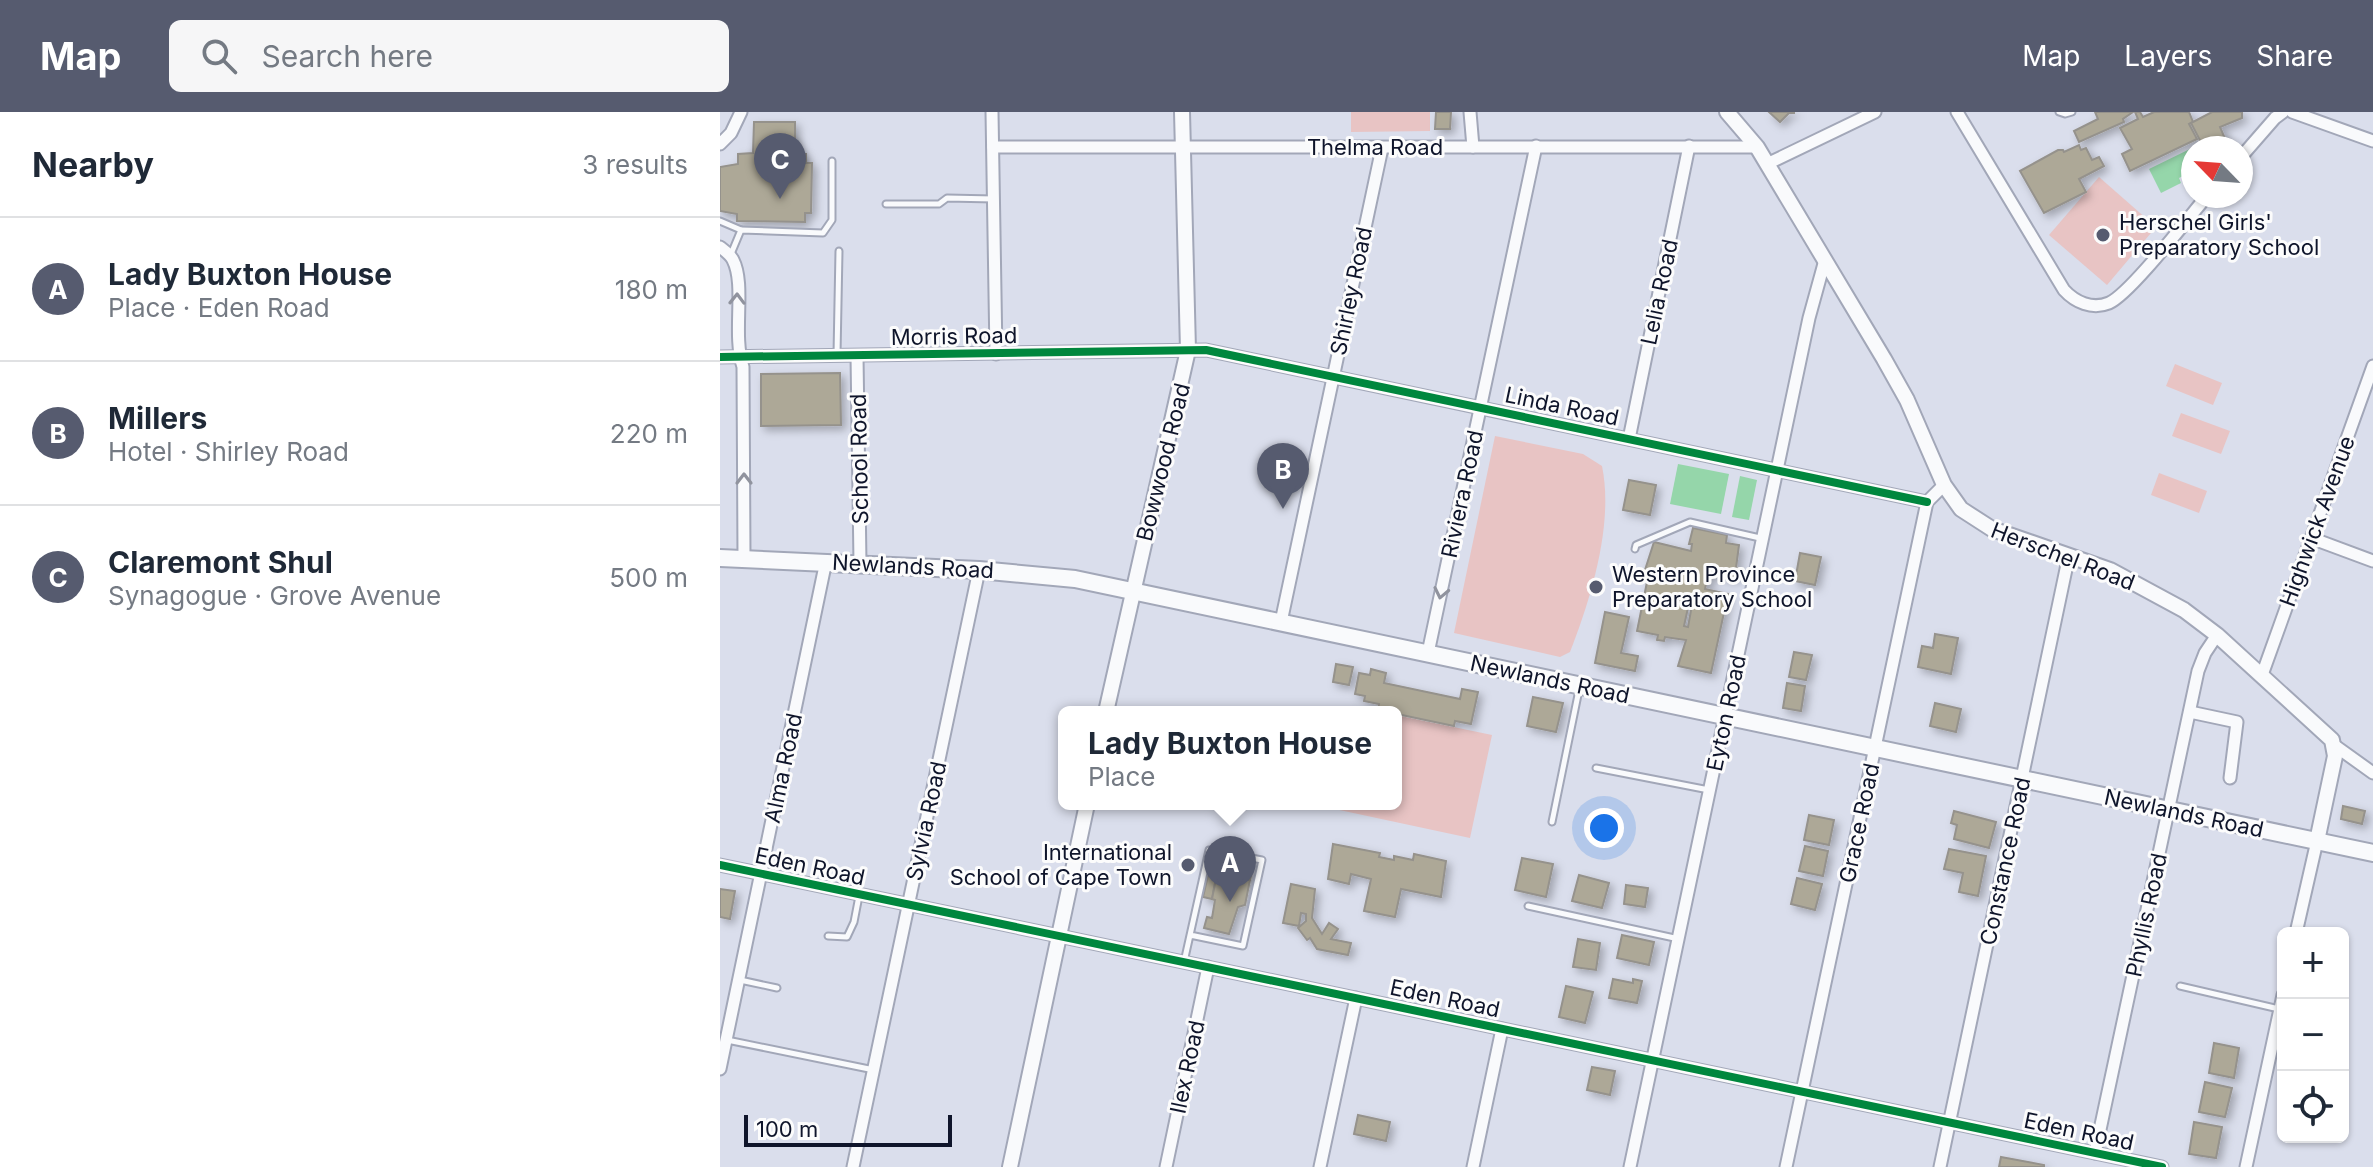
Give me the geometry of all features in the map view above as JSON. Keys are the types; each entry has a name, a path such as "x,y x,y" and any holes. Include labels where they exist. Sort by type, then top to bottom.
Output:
{"main road":[{"name":"Newlands Road","path":"720,558 1044,574 1132,590 2373,853"}],"street":[{"path":"720,144 731,133 741,112"},
{"path":"992,112 996,354"},
{"name":"Bowwood Road","path":"1107,706 1188,350 1182,112"},
{"path":"1470,112 1473,147"},
{"name":"Herschel Road","path":"1727,112 1757,147 1825,260 1907,400 1944,485 1961,509 1984,526 2138,583 2184,610 2262,675 2326,733 2334,745 2373,773"},
{"path":"1767,164 1855,117 1875,112"},
{"path":"1957,112 2064,290 2085,304 2102,305 2123,294 2197,208"},
{"path":"2253,143 2283,112"},
{"path":"2292,112 2373,141"},
{"name":"Riviera Road","path":"1428,653 1536,146"},
{"name":"Lelia Road","path":"1629,439 1689,146"},
{"name":"Thelma Road","path":"993,147 1757,147"},
{"name":"Shirley Road","path":"1281,622 1382,148"},
{"path":"725,251 737,269 737,347 743,367 744,557"},
{"name":"Eyton Road","path":"1630,1167 1809,318 1825,260"},
{"name":"Linda Road","path":"1188,350 1206,350 1333,376 1927,502"},
{"name":"Morris Road","path":"720,357 1188,350"},
{"name":"School Road","path":"857,356 860,563"},
{"name":"Highwick Avenue","path":"2262,675 2373,366"},
{"path":"1927,502 1944,485"},
{"name":"Grace Road","path":"1786,1167 1927,502"},
{"path":"2311,538 2373,561"},
{"name":"Constance Road","path":"1940,1167 2069,555"},
{"name":"Alma Road","path":"720,1069 826,561"},
{"name":"Sylvia Road","path":"853,1167 979,570"},
{"name":"Phyllis Road","path":"2095,1153 2190,712 2205,653 2217,635"},
{"path":"2190,712 2237,722 2230,778"},
{"path":"2297,927 2335,756 2334,745"},
{"path":"1010,1167 1086,810"},
{"name":"Eden Road","path":"720,865 2162,1167"},
{"name":"Ilex Road","path":"1166,1167 1208,967"},
{"path":"1320,1167 1356,998"},
{"path":"2246,1167 2277,1023"},
{"path":"1473,1167 1502,1029"}],"lane":[{"path":"2059,112 2072,112"},
{"path":"720,221 741,230 823,233 832,220 832,161"},
{"path":"886,204 939,204 947,198 994,199"},
{"path":"725,251 734,250 741,230"},
{"path":"837,356 839,251"},
{"path":"1635,549 1636,545 1690,522 1763,538"},
{"path":"1552,822 1580,686"},
{"path":"1596,768 1710,790"},
{"path":"1184,962 1190,935 1209,850 1262,860 1243,946 1190,935"},
{"path":"828,936 847,937 854,922 859,894"},
{"path":"1528,906 1679,939"},
{"path":"739,979 777,988"},
{"path":"2180,986 2277,1008"},
{"path":"726,1040 874,1070"}],"shaded area":[{"path":"1351,112 1430,112 1430,131 1351,132"},
{"path":"2181,153 2181,183 2161,193 2149,169"},
{"path":"2099,177 2156,227 2107,285 2049,235"},
{"path":"2175,364 2222,383 2213,405 2166,386"},
{"path":"2181,413 2230,431 2221,454 2172,436"},
{"path":"1495,436 1583,454 1602,466 1605,512 1593,585 1570,652 1560,657 1454,633"},
{"path":"1678,464 1729,474 1721,514 1670,504"},
{"path":"2159,473 2207,491 2199,513 2151,495"},
{"path":"1740,476 1757,480 1749,520 1732,517"},
{"path":"1402,716 1492,735 1470,838 1339,810 1402,810"}],"building":[{"path":"1436,112 1451,112 1450,129 1435,129"},
{"path":"1769,112 1794,113 1789,113 1780,122"},
{"path":"2095,112 2133,112 2123,119 2124,122 2079,142 2074,131 2098,119"},
{"path":"2135,112 2140,112 2143,117 2154,112 2189,112 2193,122 2189,124 2195,136 2181,136 2181,147 2130,171 2122,154 2132,149 2120,128 2138,119"},
{"path":"2212,112 2242,112 2242,118 2220,127 2224,136 2198,136 2191,123"},
{"path":"754,122 795,122 795,154 806,154 806,163 812,163 811,213 805,213 805,222 737,221 737,214 720,211 720,167 738,164 738,154 753,153"},
{"path":"2079,145 2081,150 2086,148 2092,160 2099,157 2104,166 2079,179 2086,192 2044,213 2020,171 2058,150 2064,152"},
{"path":"840,373 841,425 761,426 761,374"},
{"path":"1629,480 1656,485 1650,515 1623,510"},
{"path":"1693,528 1727,535 1726,543 1739,545 1738,576 1734,575 1733,579 1712,573 1709,584 1706,584 1705,589 1728,594 1711,673 1678,666 1686,640 1665,637 1664,641 1657,640 1658,635 1637,631 1647,582 1652,583 1653,578 1647,577 1648,570 1645,570 1654,542 1691,551 1692,544 1689,544","holes":["1691,594 1694,594 1688,627 1684,626"]},
{"path":"1800,553 1821,557 1815,585 1795,581"},
{"path":"1605,612 1629,617 1621,653 1638,656 1635,671 1595,663"},
{"path":"1935,634 1958,638 1951,674 1918,667 1922,646 1933,648"},
{"path":"1794,652 1812,655 1806,680 1789,677"},
{"path":"1336,664 1353,667 1349,685 1333,682"},
{"path":"1371,669 1386,673 1384,683 1460,699 1462,689 1478,692 1471,724 1455,721 1454,726 1402,715 1402,706 1379,706 1364,701 1365,696 1355,694 1359,673 1370,675"},
{"path":"1787,683 1805,686 1801,711 1783,708"},
{"path":"1533,697 1563,703 1556,732 1527,726"},
{"path":"1935,703 1961,709 1956,732 1930,726"},
{"path":"2343,806 2365,811 2362,824 2341,819"},
{"path":"1954,811 1996,822 1989,848 1954,839 1957,825 1951,823"},
{"path":"1809,815 1834,820 1829,845 1804,840"},
{"path":"1333,844 1380,853 1379,857 1394,860 1394,856 1413,860 1414,854 1446,861 1441,897 1401,889 1395,917 1364,911 1371,879 1351,874 1349,884 1328,879"},
{"path":"1805,846 1828,851 1823,876 1799,871"},
{"path":"1949,849 1986,856 1978,896 1959,892 1963,873 1944,869"},
{"path":"1522,858 1553,864 1546,897 1515,890"},
{"path":"1237,862 1248,864 1247,871 1252,872 1250,880 1217,873 1212,899 1203,897 1211,863 1236,869"},
{"path":"1217,873 1250,880 1245,905 1238,907 1229,934 1204,928 1207,917 1212,918"},
{"path":"1579,875 1609,883 1602,908 1572,901"},
{"path":"1797,878 1822,884 1815,910 1791,904"},
{"path":"1291,884 1315,889 1312,918 1322,934 1329,923 1338,929 1331,939 1351,943 1348,955 1317,949 1310,938 1307,940 1298,928 1306,921 1306,914 1301,913 1299,926 1283,923"},
{"path":"1626,885 1648,888 1645,907 1624,904"},
{"path":"720,889 735,891 730,919 720,917"},
{"path":"1622,935 1654,942 1649,965 1617,958"},
{"path":"1578,939 1600,943 1596,970 1573,967"},
{"path":"1613,979 1633,983 1633,979 1642,981 1637,1003 1609,998"},
{"path":"1566,986 1593,992 1585,1023 1559,1017"},
{"path":"2214,1043 2239,1048 2234,1078 2209,1073"},
{"path":"1592,1067 1615,1071 1610,1095 1587,1090"},
{"path":"2205,1082 2232,1088 2225,1117 2199,1112"},
{"path":"1358,1115 1390,1122 1386,1141 1354,1134"},
{"path":"2194,1122 2222,1127 2216,1158 2189,1154"},
{"path":"2001,1157 2044,1165 2044,1167 1999,1167"}],"cycle path":[{"path":"720,357 1206,350 1927,502"},
{"path":"720,865 2162,1167"}],"place":[{"name":"Claremont Shul","path":"780,199"},
{"name":"Herschel Girls' Preparatory School","path":"2103,235"},
{"name":"Millers","path":"1283,509"},
{"name":"Western Province Preparatory School","path":"1596,587"},
{"name":"International School of Cape Town","path":"1188,865"},
{"name":"Lady Buxton House","path":"1230,902"}]}
